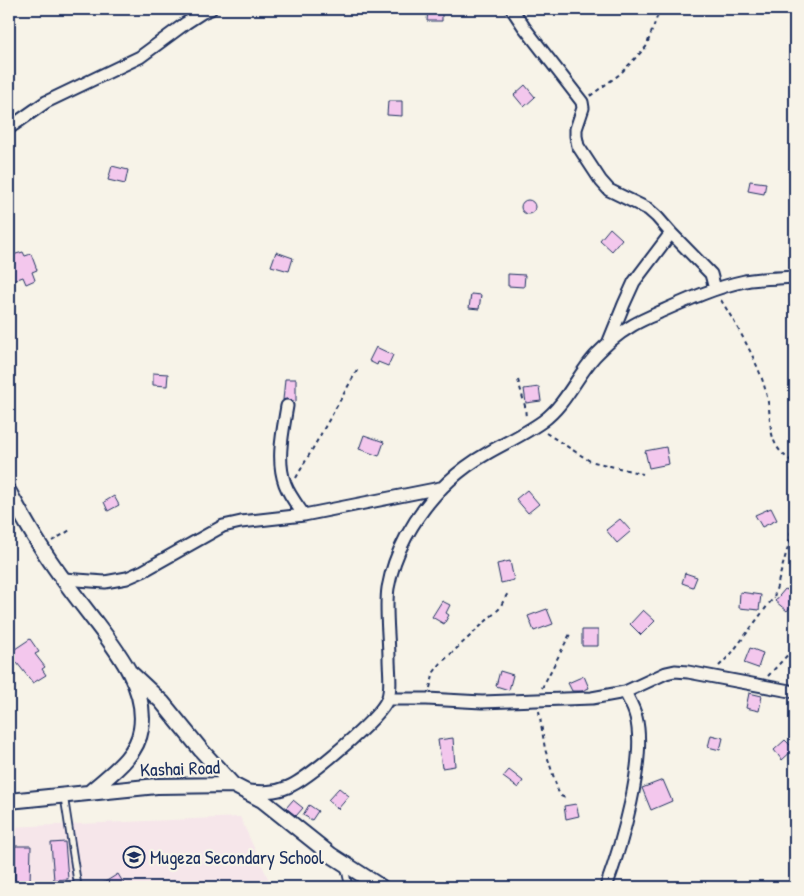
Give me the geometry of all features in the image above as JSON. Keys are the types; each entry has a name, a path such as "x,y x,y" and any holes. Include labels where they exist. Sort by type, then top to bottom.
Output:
{"street":[{"path":"186,23 188,9"},
{"path":"9,128 46,102 140,57 202,12 211,9"},
{"path":"512,9 582,102 583,108 576,129 578,146 601,181 609,190 648,210 657,217 711,274 715,289"},
{"path":"609,341 634,282 671,233"},
{"path":"247,791 271,793 301,781 368,723 388,699 388,589 394,564 406,537 440,488 469,464 525,433 545,419 563,402 587,365 609,341 630,326 715,289 746,281 795,277"},
{"path":"287,406 281,439 281,466 288,492 304,515"},
{"path":"64,579 105,582 127,578 143,572 223,526 241,522 304,515 440,488"},
{"path":"9,492 41,548 108,638 126,668 140,698 142,712 141,731 136,746 126,760 89,793"},
{"path":"126,668 162,702 201,750 233,785"},
{"path":"388,699 482,702 592,698 625,692 666,673 688,672 795,692"},
{"path":"606,887 620,842 638,763 639,738 636,715 625,692"},
{"name":"Kashai Road","path":"9,800 157,786 233,785 262,800 344,864 381,887"}],"lane":[{"path":"59,887 78,886 63,794"},
{"path":"344,864 349,887"}],"path":[{"path":"582,102 620,74 638,57 646,47 660,9"},
{"path":"715,289 742,335 759,370 766,391 773,439 777,448 795,464"},
{"path":"288,492 359,367"},
{"path":"518,380 526,414 525,433"},
{"path":"536,426 590,461 643,474"},
{"path":"708,676 731,654 774,597 789,543 795,508"},
{"path":"41,548 72,529"},
{"path":"427,699 434,672 441,663 499,609 508,591"},
{"path":"568,799 561,796 558,791 545,749 537,699 546,677 570,634"},
{"path":"760,685 795,647"}],"shaded area":[{"name":"Mugeza Secondary School","path":"240,817 272,887 9,887 9,827"}],"building":[{"path":"428,9 442,9 442,21 427,21"},
{"path":"525,85 535,97 524,107 514,95"},
{"path":"388,101 402,101 402,116 387,115"},
{"path":"112,166 128,170 125,184 108,180"},
{"path":"750,181 766,183 764,194 748,191"},
{"path":"528,200 533,202 535,207 533,212 528,214 523,212 521,207 523,202"},
{"path":"610,228 622,239 612,251 600,240"},
{"path":"23,252 25,256 31,254 37,270 32,272 35,280 26,284 23,277 9,282 9,256"},
{"path":"276,252 293,258 289,271 271,266"},
{"path":"508,274 525,275 524,287 508,286"},
{"path":"471,294 481,295 479,309 469,308"},
{"path":"376,347 393,355 388,366 378,362 377,365 369,361"},
{"path":"153,373 168,374 167,386 153,385"},
{"path":"285,379 296,379 296,402 288,399 283,400"},
{"path":"539,387 541,401 526,403 524,389"},
{"path":"364,435 384,442 379,456 359,449"},
{"path":"666,447 669,464 649,468 645,451"},
{"path":"527,490 539,504 528,513 516,499"},
{"path":"114,496 119,505 108,511 104,502"},
{"path":"771,508 777,520 762,527 755,515"},
{"path":"620,519 631,531 617,543 606,530"},
{"path":"510,561 514,580 501,583 497,564"},
{"path":"685,573 697,577 693,587 682,583"},
{"path":"795,577 795,602 787,611 775,601 785,589 787,590"},
{"path":"740,592 761,595 759,610 739,608"},
{"path":"442,601 450,605 446,613 449,615 444,624 432,617"},
{"path":"547,609 553,624 534,631 528,616"},
{"path":"643,610 655,621 641,635 630,624"},
{"path":"582,630 598,630 598,646 582,646"},
{"path":"30,639 39,652 35,654 45,667 42,669 46,675 33,683 9,653"},
{"path":"750,648 763,653 758,668 744,663"},
{"path":"500,671 513,675 509,690 496,686"},
{"path":"584,676 589,688 582,691 572,691 568,683"},
{"path":"749,693 762,696 759,711 746,708"},
{"path":"711,735 723,738 720,750 708,747"},
{"path":"453,738 455,766 442,768 438,740"},
{"path":"785,740 794,749 782,760 774,750"},
{"path":"509,770 523,781 518,788 503,777"},
{"path":"663,780 672,801 651,810 642,788"},
{"path":"339,788 349,796 338,809 328,800"},
{"path":"293,800 303,808 296,816 286,808"},
{"path":"576,804 579,816 566,819 564,806"},
{"path":"309,805 318,811 312,820 303,815"},
{"path":"65,842 68,879 54,880 51,843"},
{"path":"15,846 31,846 30,882 15,882"},
{"path":"118,874 126,887 97,887"}],"place":[{"name":"Mugeza Secondary School","path":"134,857"}]}
